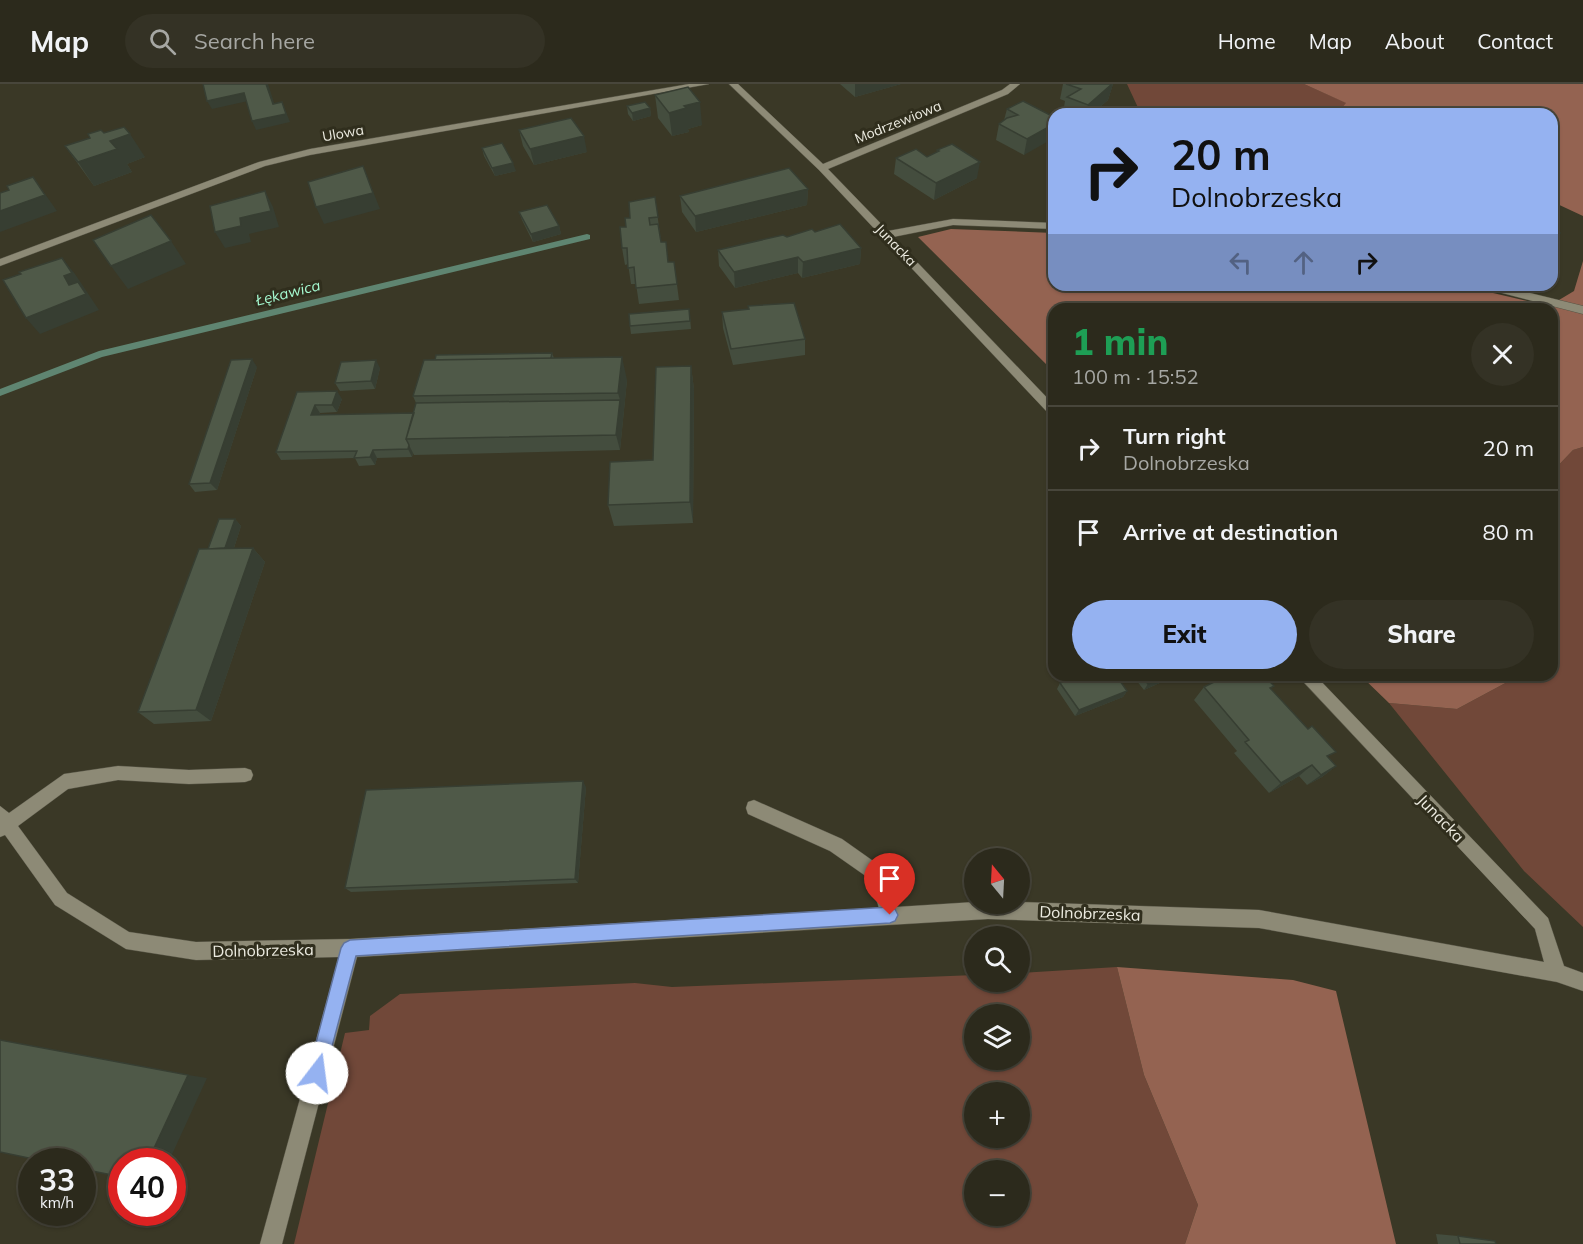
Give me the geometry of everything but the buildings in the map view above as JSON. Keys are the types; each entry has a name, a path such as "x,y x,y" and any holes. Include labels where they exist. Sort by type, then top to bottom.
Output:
{"street":[{"name":"Ulowa","path":"0,263 262,164 310,152 705,84"},
{"name":"Junacka","path":"733,84 822,168 1048,406"},
{"name":"Modrzewiowa","path":"822,168 1005,92 1016,84"},
{"path":"886,235 953,222 1048,226"},
{"path":"1508,291 1583,309"},
{"name":"Junacka","path":"1311,681 1542,924 1557,973"},
{"path":"2,822 63,782 118,773 189,777 245,775"},
{"path":"754,808 836,845 877,874 890,915"},
{"name":"Dolnobrzeska","path":"2,822 61,899 126,940 195,951 350,948 988,910 1259,919 1557,973 1583,982"},
{"path":"271,1244 350,948"}],"shaded area":[{"path":"1127,84 1304,84 1347,103 1342,108 1138,108"},
{"path":"1304,84 1583,84 1583,216 1558,204 1558,108 1342,108 1346,103"},
{"path":"951,229 1048,233 1048,291 1485,291 1536,303 1048,303 1048,366 918,237"},
{"path":"1583,261 1583,447 1573,450 1558,466 1558,303 1554,303 1574,291"},
{"path":"1583,447 1583,927 1524,871 1389,703 1457,709 1509,681 1558,681 1558,466 1573,450"},
{"path":"1366,681 1509,681 1457,709 1389,703"},
{"path":"1117,967 1144,1075 1198,1205 1185,1244 294,1244 345,1033 369,1030 370,1016 400,994 635,983 672,987 964,975 964,992 1030,992 1030,972"},
{"path":"1117,967 1293,980 1336,991 1396,1244 1185,1244 1198,1205 1144,1075"}],"waterway":[{"name":"Łękawica","path":"0,393 99,354 587,237"}],"route":[{"path":"317,1073 350,948 890,915"}]}
